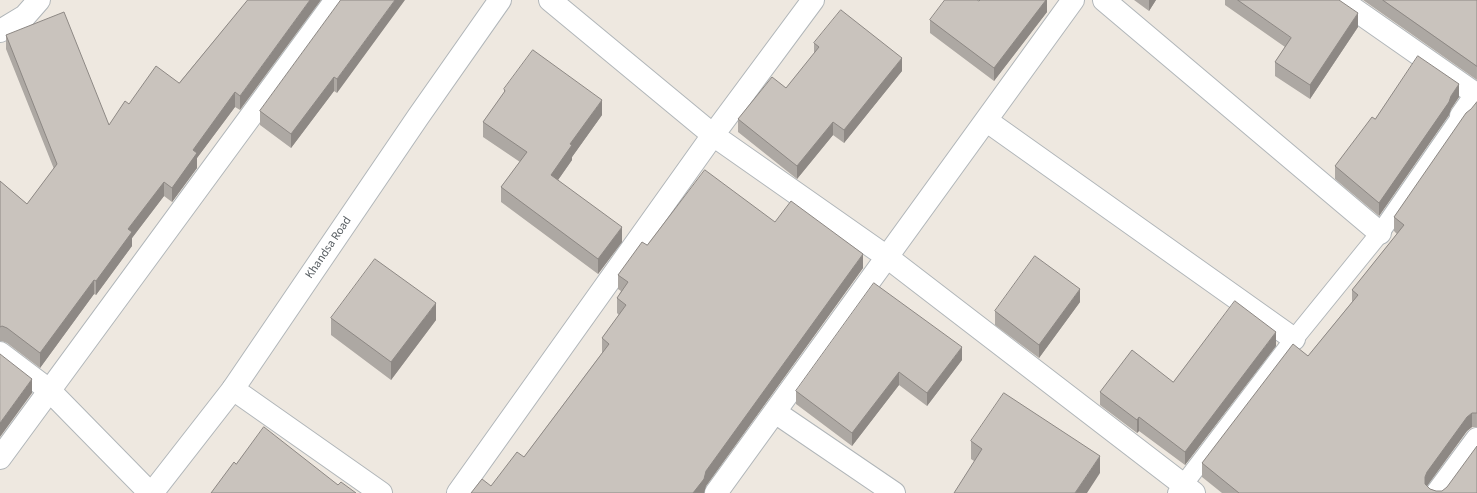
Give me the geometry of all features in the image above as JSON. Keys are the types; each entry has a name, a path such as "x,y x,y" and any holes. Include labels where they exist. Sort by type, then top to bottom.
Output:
{"street":[{"path":"0,31 25,16 39,0"},
{"path":"0,458 336,0"},
{"name":"Khandsa Road","path":"151,493 233,388 418,117 500,0"},
{"path":"550,0 713,135 887,257 1185,490"},
{"path":"458,493 713,135 813,0"},
{"path":"716,493 1074,0"},
{"path":"1104,0 1380,233"},
{"path":"1341,0 1477,94 1461,116"},
{"path":"987,121 1294,339"},
{"path":"0,353 49,390 151,493"},
{"path":"233,388 381,493"},
{"path":"775,412 894,493"},
{"path":"1437,493 1477,438"}],"lane":[{"path":"1185,490 1294,339 1380,233 1461,116"}],"building":[{"path":"248,0 310,0 240,96 235,92 193,150 197,153 172,188 164,182 128,229 132,232 40,353 7,328 2,326 0,327 0,181 27,204 57,164 6,35 64,12 109,125 125,101 129,104 156,66 179,83"},
{"path":"341,0 395,0 337,79 334,77 291,134 260,111"},
{"path":"945,0 1046,0 994,68 930,20"},
{"path":"1238,0 1339,0 1358,13 1310,85 1275,62 1291,38"},
{"path":"1383,0 1477,0 1477,66"},
{"path":"841,10 902,58 844,130 833,122 797,166 738,119 772,77 786,88 819,47 814,43"},
{"path":"533,50 602,100 570,144 572,145 551,175 622,227 598,259 501,187 527,152 483,122 505,91 504,89"},
{"path":"1418,56 1459,84 1449,102 1379,203 1335,166 1372,117 1375,119"},
{"path":"1477,102 1477,413 1472,413 1467,417 1427,472 1425,484 1430,489 1442,491 1447,487 1477,446 1477,493 1239,493 1202,463 1293,344 1308,356 1358,295 1352,290 1404,225 1394,217 1466,113"},
{"path":"705,170 775,222 791,201 863,254 706,471 704,479 693,493 471,493 482,479 491,486 517,452 524,457 609,344 602,338 626,305 617,298 628,282 618,275 642,242 647,245"},
{"path":"1035,256 1080,289 1039,345 995,311"},
{"path":"375,259 436,303 391,362 331,318"},
{"path":"874,283 962,347 927,393 899,372 852,433 796,391"},
{"path":"1235,301 1276,332 1185,452 1139,417 1137,420 1100,392 1132,350 1173,382"},
{"path":"0,354 32,379 0,423"},
{"path":"1004,393 1100,456 1075,493 954,493 982,449 971,441"},
{"path":"264,427 338,485 341,482 356,493 211,493 234,462 236,464"}]}
